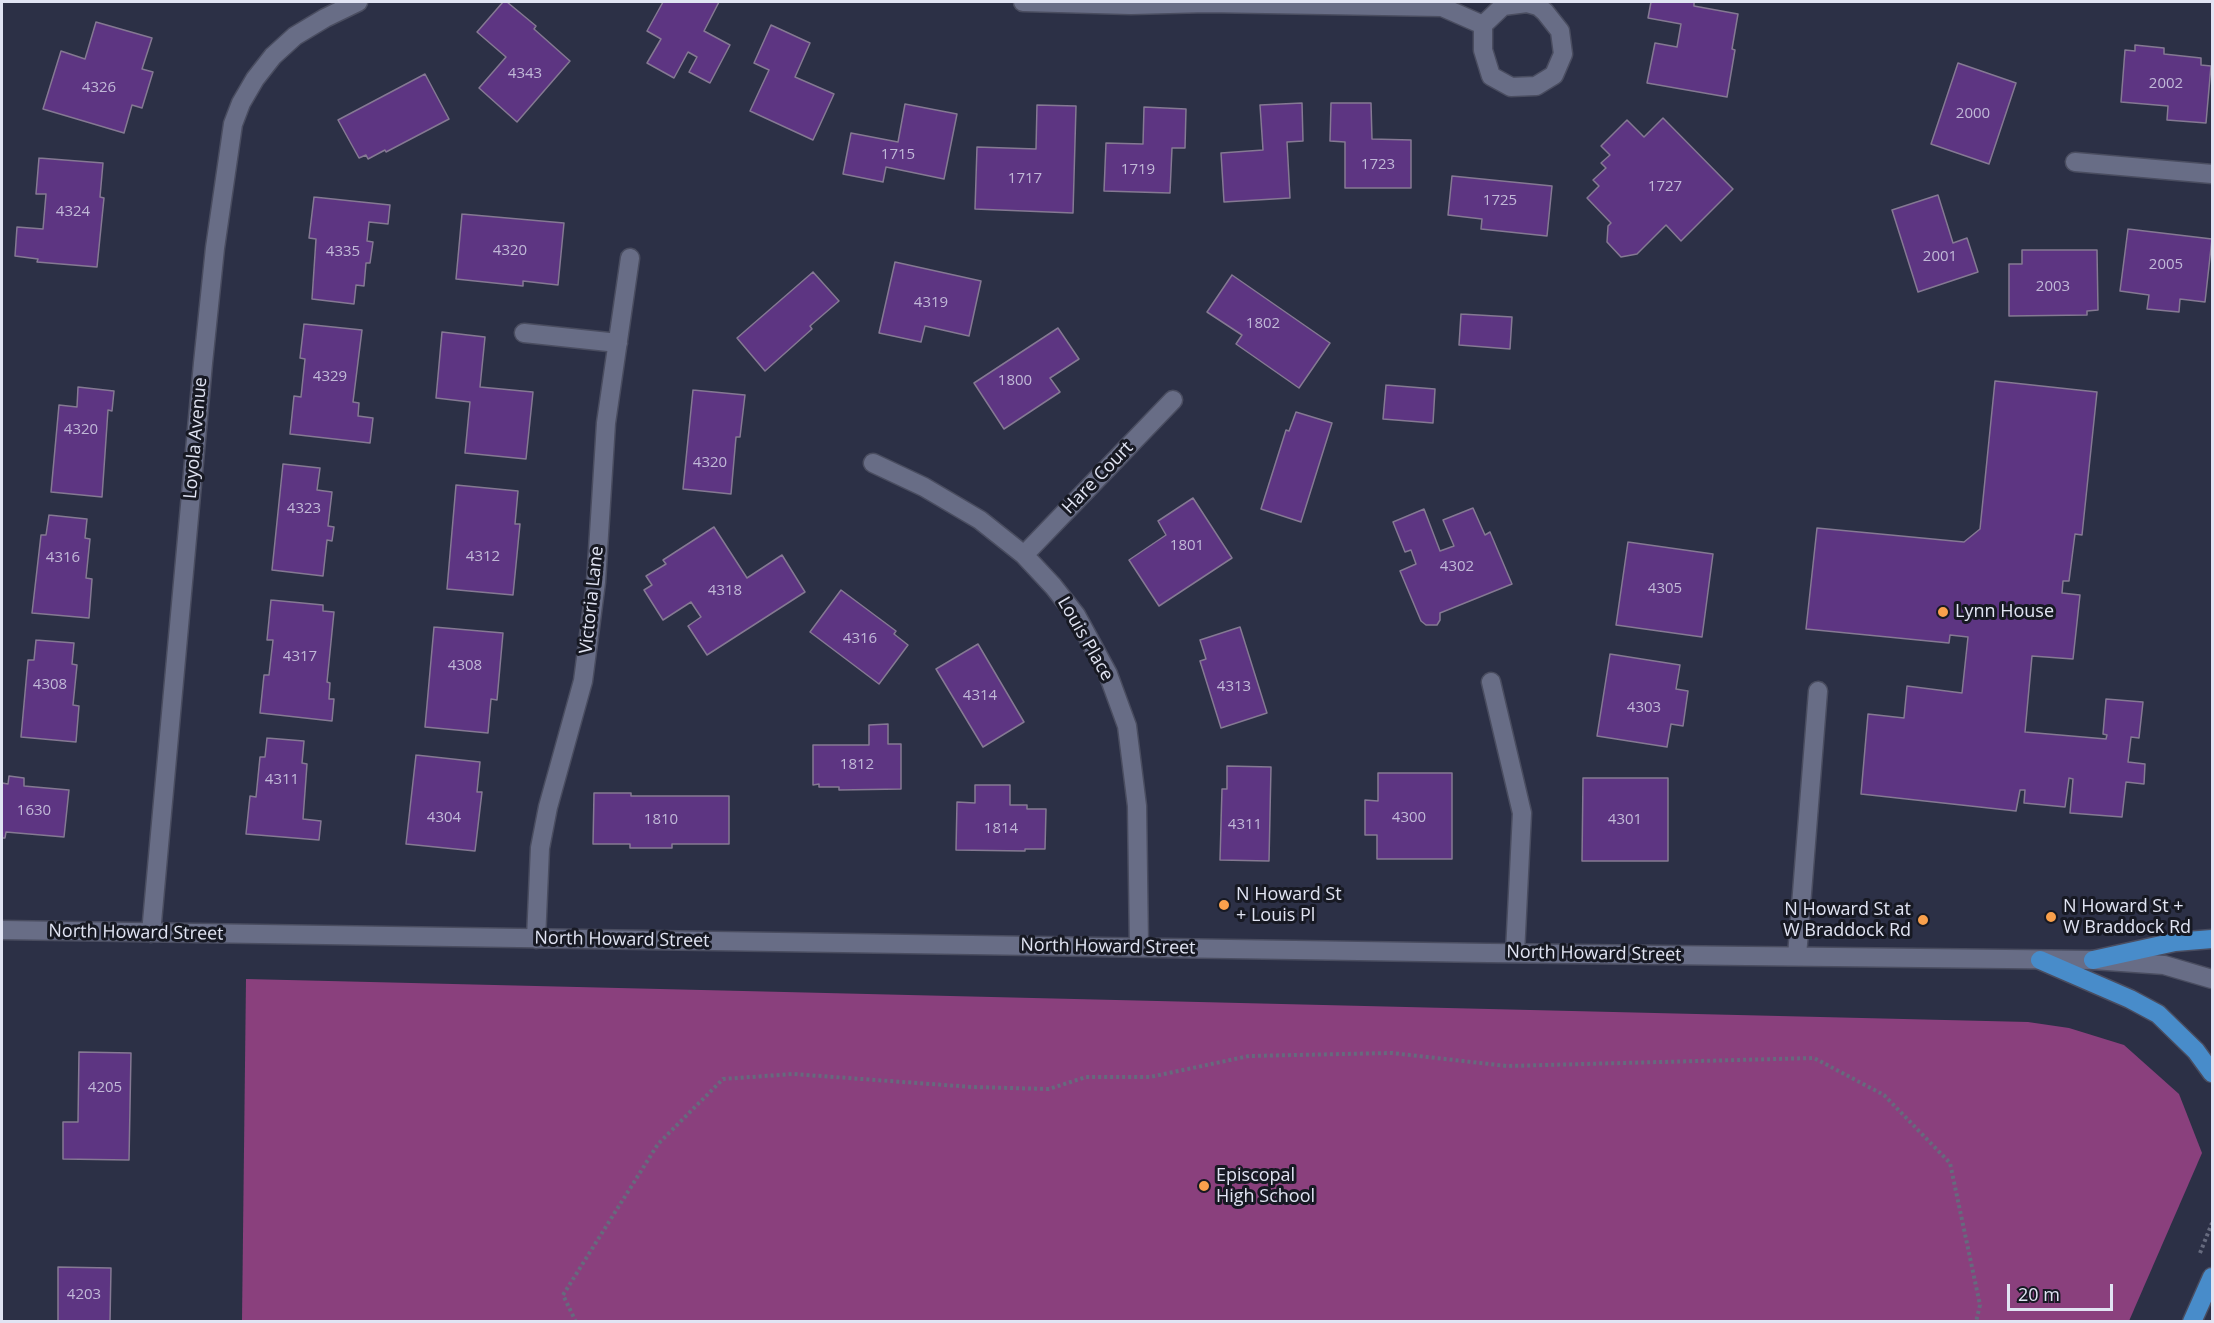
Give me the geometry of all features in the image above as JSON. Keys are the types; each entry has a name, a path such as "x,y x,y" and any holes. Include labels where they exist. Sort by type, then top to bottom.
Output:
{"main road":[{"path":"2093,960 2175,942 2212,939"},
{"path":"2040,960 2130,999 2158,1014 2196,1051 2212,1073"},
{"path":"2192,1322 2212,1277"}],"street":[{"name":"Loyola Avenue","path":"151,933 203,363 215,248 233,124 241,103 255,79 273,56 295,36 358,2"},
{"path":"1023,2 1131,5 1207,2 1442,7 1483,25"},
{"path":"1539,4 1560,31 1563,54 1554,75 1536,86 1511,87 1491,76 1483,50 1483,25 1503,6 1539,4"},
{"path":"2074,162 2212,174"},
{"name":"Victoria Lane","path":"536,939 540,848 548,807 583,681 596,582 606,423 630,258"},
{"path":"524,333 618,343"},
{"name":"Hare Court","path":"1024,555 1173,400"},
{"name":"Louis Place","path":"873,463 924,487 980,520 1024,555 1076,615 1108,674 1127,726 1137,806 1139,947"},
{"path":"1491,682 1522,813 1515,953"},
{"path":"1797,956 1818,691"},
{"name":"North Howard Street","path":"2,930 2093,960 2164,965 2212,979"}],"path":[{"path":"576,1322 563,1295 658,1144 723,1079 793,1074 972,1087 1049,1089 1086,1077 1150,1077 1249,1056 1392,1053 1507,1065 1815,1058 1884,1095 1950,1163 1980,1305 1977,1322"}],"shaded area":[{"name":"Episcopal High School","path":"246,979 2028,1022 2069,1028 2124,1045 2179,1094 2202,1153 2129,1321 242,1321"}],"building":[{"path":"503,2 507,2 536,26 534,29 570,61 517,122 479,88 506,57 477,32"},
{"path":"663,2 719,2 704,31 730,45 710,83 689,72 697,57 688,52 674,78 647,63 661,39 647,31"},
{"path":"1651,2 1694,2 1694,6 1738,14 1727,97 1647,83 1655,43 1677,47 1681,24 1648,18"},
{"path":"96,22 152,38 142,69 153,72 142,108 132,105 124,133 43,109 61,51 85,59"},
{"path":"771,25 810,43 795,77 834,94 813,140 750,111 769,70 754,63"},
{"path":"2135,45 2164,48 2164,54 2201,58 2201,65 2211,66 2206,123 2167,120 2168,106 2121,102 2125,50 2135,51"},
{"path":"1958,63 2016,83 1989,164 1931,144"},
{"path":"425,74 449,119 386,152 385,150 368,159 366,155 359,158 338,120"},
{"path":"1302,103 1303,141 1287,142 1290,198 1224,202 1221,153 1263,150 1260,105"},
{"path":"1331,103 1371,103 1372,139 1411,140 1411,188 1345,188 1345,142 1330,141"},
{"path":"905,104 957,114 944,179 886,167 883,182 843,174 851,133 898,142"},
{"path":"1037,105 1076,106 1073,213 975,209 977,147 1036,149"},
{"path":"1144,107 1186,109 1185,148 1172,148 1170,193 1104,191 1106,143 1143,144"},
{"path":"1663,118 1733,189 1681,241 1666,225 1637,254 1621,257 1607,242 1608,226 1611,223 1587,198 1599,186 1593,180 1606,168 1601,163 1610,155 1601,146 1627,120 1644,137"},
{"path":"39,158 103,163 100,197 104,198 97,267 37,262 38,259 15,256 17,227 43,229 46,194 36,194"},
{"path":"1452,176 1552,186 1547,236 1481,229 1482,219 1448,215"},
{"path":"1938,195 1953,243 1967,238 1978,272 1918,292 1892,210"},
{"path":"314,197 390,205 388,224 369,222 367,241 373,242 370,263 366,263 364,286 356,285 354,304 312,299 316,239 309,238"},
{"path":"462,214 564,223 558,285 523,281 523,286 456,279"},
{"path":"2128,229 2212,239 2205,302 2180,299 2179,312 2147,309 2149,295 2120,291"},
{"path":"2022,250 2097,250 2098,310 2087,311 2087,315 2009,316 2009,264 2022,264"},
{"path":"895,262 981,281 969,336 925,326 921,342 879,333"},
{"path":"813,272 839,301 765,371 737,338"},
{"path":"1232,275 1330,343 1299,388 1236,344 1242,335 1207,312"},
{"path":"1461,314 1512,317 1510,349 1459,345"},
{"path":"304,324 362,330 353,402 359,403 358,416 373,418 370,443 290,434 294,396 301,397 305,359 300,358"},
{"path":"1058,328 1079,359 1050,378 1060,392 1004,429 974,383"},
{"path":"442,332 485,337 480,387 533,392 526,459 465,453 470,402 436,398"},
{"name":"Lynn House","path":"1995,381 2097,392 2082,535 2075,534 2069,581 2063,581 2062,593 2080,595 2073,659 2032,656 2025,732 2106,739 2107,735 2103,734 2106,699 2143,702 2139,738 2131,737 2128,762 2145,764 2144,784 2126,782 2122,817 2070,813 2073,779 2069,778 2065,807 2024,803 2025,790 2020,790 2016,811 1861,794 1868,714 1904,718 1907,686 1962,693 1968,637 1950,635 1949,643 1806,629 1817,528 1964,542 1980,529"},
{"path":"1386,385 1435,389 1433,423 1383,419"},
{"path":"78,387 114,391 112,411 108,410 102,497 51,492 59,405 77,407"},
{"path":"693,390 745,395 740,437 736,437 731,494 683,489"},
{"path":"1296,412 1332,423 1301,522 1261,509 1286,430 1289,431"},
{"path":"283,464 320,468 317,490 332,492 328,526 334,527 332,541 327,540 323,576 272,570"},
{"path":"456,485 518,491 515,524 520,524 513,595 447,589"},
{"path":"1193,498 1232,558 1159,606 1129,560 1166,535 1158,521"},
{"path":"1473,508 1485,535 1490,532 1512,584 1440,613 1437,625 1426,625 1421,621 1400,571 1416,564 1411,550 1405,552 1393,522 1424,509 1440,551 1454,546 1443,520"},
{"path":"49,515 87,519 85,538 90,539 86,578 92,579 89,618 32,613 41,535 46,535"},
{"path":"714,527 747,578 782,555 805,592 707,655 688,626 701,617 691,602 663,620 644,590 652,585 646,576 666,564 663,560"},
{"path":"1628,542 1713,554 1702,637 1616,625"},
{"path":"841,590 896,631 894,634 908,645 879,684 810,632"},
{"path":"271,600 323,605 323,611 334,612 327,682 330,683 329,699 334,699 332,721 260,713 264,675 269,675 273,640 267,640"},
{"path":"434,627 503,633 497,700 491,699 488,733 425,727"},
{"path":"1240,627 1267,713 1221,728 1200,661 1206,659 1200,640"},
{"path":"36,640 74,643 72,664 77,665 73,705 79,706 76,742 21,737 28,660 34,660"},
{"path":"978,644 1024,722 983,747 936,669"},
{"path":"1610,654 1680,665 1676,689 1688,691 1683,726 1671,724 1667,747 1597,736"},
{"path":"888,724 888,744 901,744 901,789 839,790 839,787 813,785 813,745 869,745 869,725"},
{"path":"267,738 304,741 302,763 307,764 303,819 321,821 319,840 246,834 250,796 256,797 260,757 265,757"},
{"path":"416,755 480,762 477,792 482,792 475,851 406,844"},
{"path":"1227,766 1271,767 1269,861 1220,860 1222,789 1227,789"},
{"path":"1378,773 1452,773 1452,859 1377,859 1377,835 1365,835 1365,800 1378,801"},
{"path":"9,776 24,778 24,786 69,790 64,837 6,832 5,838 2,838 2,783 8,784"},
{"path":"1583,778 1668,778 1668,861 1582,861"},
{"path":"975,785 1010,785 1010,805 1027,805 1027,809 1046,809 1045,849 956,850 957,802 975,803"},
{"path":"594,793 631,793 631,796 729,796 729,844 672,844 672,848 630,848 630,844 593,844"},
{"path":"79,1052 131,1053 129,1160 63,1159 63,1122 78,1122"},
{"path":"58,1267 111,1268 110,1322 58,1322"}],"place":[{"name":"Lynn House","path":"1943,612"},
{"name":"N Howard St + Louis Pl","path":"1224,905"},
{"name":"N Howard St + W Braddock Rd","path":"2051,917"},
{"name":"N Howard St at W Braddock Rd","path":"1923,920"},
{"name":"Episcopal High School","path":"1204,1186"}]}
